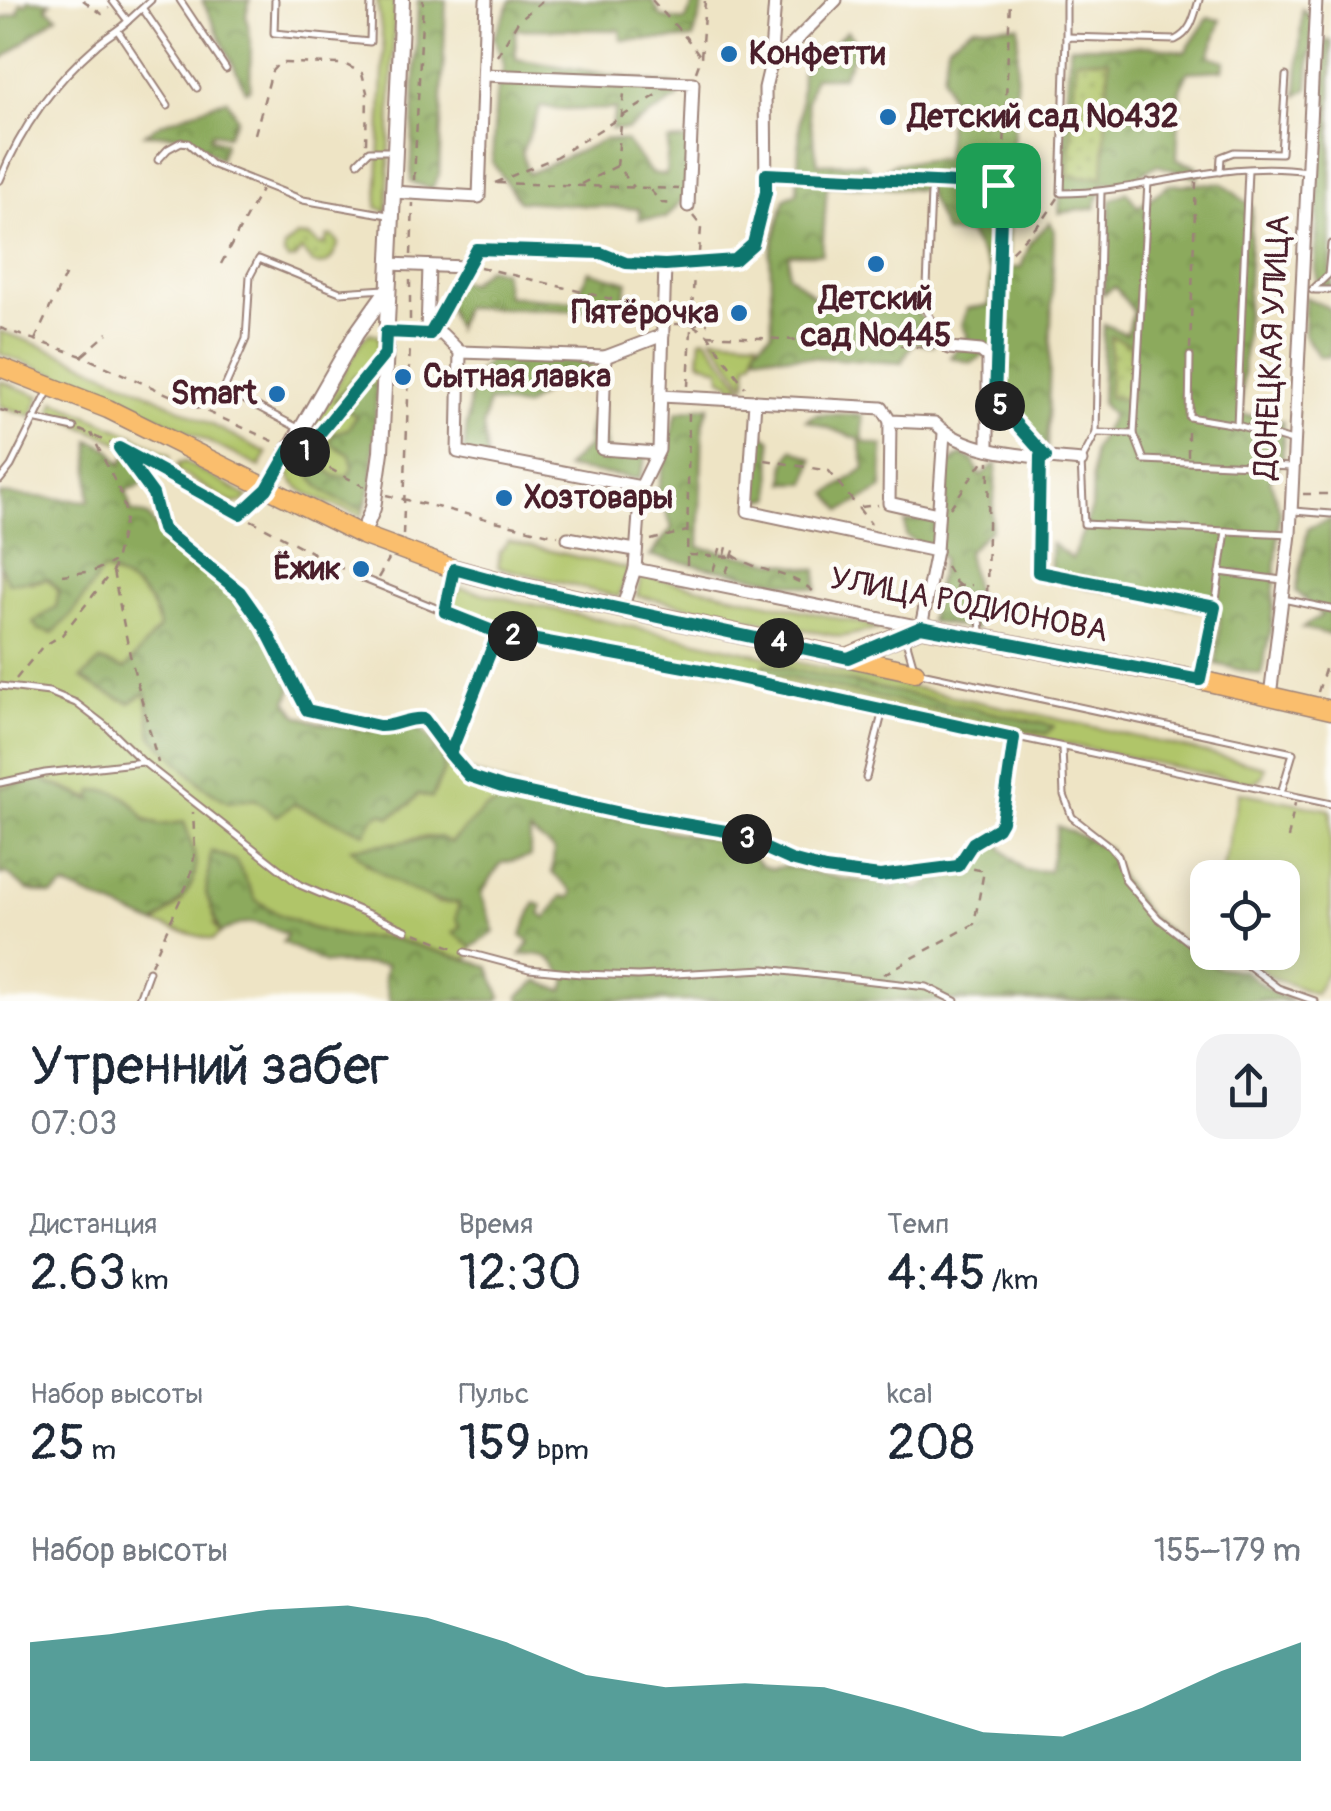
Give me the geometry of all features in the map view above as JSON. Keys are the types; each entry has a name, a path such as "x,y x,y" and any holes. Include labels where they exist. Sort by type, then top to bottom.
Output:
{"main road":[{"path":"0,366 166,437 362,535 454,569 915,672"},
{"path":"848,658 913,630"},
{"name":"УЛИЦА РОДИОНОВА","path":"913,630 981,638 1331,710"}],"street":[{"path":"362,535 376,493 402,0"},
{"path":"392,192 479,197 488,75 486,0"},
{"path":"389,264 466,265 477,249 601,253 626,263 665,265 735,260 753,244 766,192 765,88 775,0"},
{"path":"770,68 836,0"},
{"name":"ДОНЕЦКАЯ УЛИЦА","path":"1270,696 1290,534 1307,291 1316,0"},
{"path":"488,75 692,83 688,206"},
{"path":"622,609 640,546 641,487 657,453 665,265"},
{"path":"428,333 429,266"},
{"path":"267,489 296,452 302,430 388,288"},
{"path":"362,326 377,326 386,332 442,334 460,352 605,358 663,323"},
{"path":"950,348 981,351 988,357 988,449"},
{"path":"460,352 458,452 641,487"},
{"path":"605,358 602,449 657,453"},
{"path":"660,396 882,408 890,421 889,503 942,514"},
{"path":"755,401 748,511 936,552"},
{"path":"890,421 935,424 944,433 988,449 1081,461"},
{"path":"913,630 936,552 942,514 944,433"},
{"path":"568,538 640,546"},
{"name":"УЛИЦА РОДИОНОВА","path":"635,569 913,630"}],"lane":[{"path":"112,0 128,21"},
{"path":"0,180 9,158 47,97 99,43 151,0"},
{"path":"180,0 226,68"},
{"path":"275,0 274,33 370,42 370,0"},
{"path":"1066,0 1061,193 1101,193 1220,172 1308,171"},
{"path":"1066,37 1175,40 1190,28 1199,0"},
{"path":"143,8 197,88"},
{"path":"118,31 168,106"},
{"path":"1220,172 1220,157 1234,152 1281,153 1286,76"},
{"path":"158,160 168,149 188,142 211,164 303,200 391,215"},
{"path":"358,162 369,151 394,151"},
{"path":"1237,425 1248,170"},
{"path":"1148,182 1134,434 1144,460 1293,468"},
{"path":"1101,193 1096,433 1081,461 1084,524 1290,534"},
{"path":"931,194 926,310 950,348"},
{"path":"1307,291 1328,274 1331,244"},
{"path":"302,430 224,389 246,339 250,276 258,258 340,292 388,288"},
{"path":"1307,291 1331,290"},
{"path":"1190,356 1188,418 1237,425 1294,442"},
{"path":"0,480 52,385"},
{"path":"33,419 74,428"},
{"path":"1096,433 1134,434"},
{"path":"119,448 240,514 267,489"},
{"path":"119,448 153,494 162,529 240,592 264,626 307,710 390,727 409,719 424,719 469,776 502,787 653,820 726,831 791,860 880,876 958,866 973,843 998,828 1014,738"},
{"path":"1043,457 1038,572 1215,607"},
{"path":"1291,511 1331,514"},
{"path":"1200,680 1226,530"},
{"path":"445,612 454,569"},
{"path":"1220,572 1285,580"},
{"path":"364,579 498,633 712,672 1331,804"},
{"path":"976,598 981,638"},
{"path":"1283,599 1331,609"},
{"path":"913,630 915,672 1293,753 1281,793"},
{"path":"0,686 48,692 76,703 162,778 300,885 406,930"},
{"path":"866,778 883,710"},
{"path":"1062,748 1064,795 1072,816 1118,856 1126,880 1158,918 1212,960 1249,966 1278,988 1315,1001"},
{"path":"0,782 143,762"},
{"path":"465,952 529,968 581,974 638,976 765,970 927,987 954,1001"},
{"path":"138,1001 149,971"}],"path":[{"path":"83,0 102,14 108,10"},
{"path":"413,193 423,0"},
{"path":"488,75 518,21 543,0"},
{"path":"652,0 668,22 683,30 701,58"},
{"path":"692,83 701,58 705,0"},
{"path":"996,354 1010,0"},
{"path":"255,134 272,71 279,62 344,64 362,73 369,151"},
{"path":"626,81 617,166 636,188"},
{"path":"676,83 554,158 495,183 688,190"},
{"path":"578,186 617,166"},
{"path":"766,174 1002,186"},
{"path":"1190,356 1196,175"},
{"path":"222,264 264,185"},
{"path":"648,188 662,203 688,206"},
{"path":"998,266 1044,219 1061,193"},
{"path":"687,567 688,398 695,265 701,228"},
{"path":"428,333 466,265 663,323 708,324"},
{"path":"35,340 66,273"},
{"path":"692,324 708,335 755,401"},
{"path":"0,328 82,356 296,452 376,493 568,538"},
{"path":"82,356 108,333"},
{"path":"404,500 410,333"},
{"path":"708,335 950,348"},
{"path":"296,452 385,354"},
{"path":"994,417 995,400 1043,457"},
{"path":"0,410 33,419"},
{"path":"1187,462 1188,418"},
{"path":"74,428 119,448"},
{"path":"11,686 42,647 62,636 115,561 126,515 92,433"},
{"path":"751,457 829,471 884,540"},
{"path":"942,514 984,460 989,459 986,601"},
{"path":"1298,494 1331,494"},
{"path":"858,508 889,503"},
{"path":"240,514 364,579"},
{"path":"640,546 688,530"},
{"path":"712,572 724,546 725,556"},
{"path":"726,575 735,548"},
{"path":"688,556 732,556 750,568 776,570 814,592"},
{"path":"62,574 94,571 115,561"},
{"path":"941,573 943,562 960,587 976,598"},
{"path":"112,570 162,778"},
{"path":"939,584 938,588 972,586"},
{"path":"450,754 498,633"},
{"path":"1318,692 1326,666 1331,664"},
{"path":"1288,838 1297,796"},
{"path":"149,971 190,878 195,852 192,802"},
{"path":"894,966 974,924 984,871 958,866"},
{"path":"406,930 465,952"}],"green space":[{"path":"28,0 51,2 46,7 57,16 0,61 0,19 18,13 21,3 26,5"},
{"path":"202,0 250,0 246,15 251,42 250,89 246,91"},
{"path":"377,0 395,0 387,212 377,207 384,50"},
{"path":"418,0 446,0 439,175 432,189 411,182"},
{"path":"511,0 652,0 661,17 685,21 696,0 703,5 693,39 621,40 620,30 515,29 516,59 682,87 678,98 627,130 611,129 616,109 564,110 541,106 522,152 528,174 606,139 626,141 651,173 666,175 668,141 694,139 689,192 666,218 639,219 639,209 519,201 492,162 496,96 504,66 494,37"},
{"path":"1302,9 1313,19 1308,89 1297,96"},
{"path":"1208,18 1221,20 1209,56 1225,61 1223,70 1188,72 1180,89 1177,160 1197,166 1198,178 1157,165 1127,182 1103,183 1095,208 1059,213 1070,46 1153,46 1185,52"},
{"path":"974,26 1019,26 1007,269 1021,267 1031,242 1050,222 1054,231 1047,450 1001,404 1004,341 972,363 950,357 968,336 962,325 967,308 989,306 991,272 969,234 945,233 926,190 827,185 822,254 789,254 788,274 821,302 916,312 929,325 933,345 913,343 901,363 755,354 756,346 772,332 770,254 785,198 797,193 802,71 847,31 859,46 842,77 814,77 807,102 818,164 864,163 876,176 893,164 945,158 950,98 943,76 948,44"},
{"path":"1325,41 1331,41 1331,286 1319,286 1315,268"},
{"path":"1076,59 1109,60 1103,177 1069,176"},
{"path":"227,99 237,119 227,136 212,133 210,138 225,143 220,159 186,135 145,134 162,123"},
{"path":"1222,183 1252,207 1241,414 1283,421 1283,459 1270,480 1280,511 1271,628 1261,675 1216,664 1220,614 1051,580 1051,543 1072,559 1092,508 1093,451 1112,416 1101,403 1104,324 1126,334 1134,312 1115,287 1103,294 1111,200 1127,192 1138,207 1169,185"},
{"path":"297,236 310,237 320,245 333,236 339,243 331,260 324,264 314,264 301,250 295,259 288,260 284,247"},
{"path":"487,268 503,271 507,296 574,301 589,271 628,282 620,312 463,307 456,330 442,291 450,280 470,283"},
{"path":"1305,297 1331,309 1331,356 1319,357 1304,334"},
{"path":"0,331 103,372 267,453 260,467 112,395 0,354"},
{"path":"370,333 379,336 372,483 362,516 308,494 292,481 288,472 362,340"},
{"path":"1111,336 1131,345 1131,400 1109,397"},
{"path":"712,337 758,340 753,360 748,362 746,385"},
{"path":"706,338 743,387 731,387 731,382 721,378 720,369 699,361 701,339"},
{"path":"490,359 600,362 559,382 524,407 488,402 483,426 488,464 463,459 472,379"},
{"path":"355,375 377,387 372,483 364,509 332,496 318,486 309,472 322,456 328,462 327,470 335,476 347,477 353,467 350,455 330,443 333,433 348,429 356,416 334,401"},
{"path":"0,381 40,396 32,416 0,406"},
{"path":"600,392 607,452 648,451 639,479 565,468 587,447 594,398"},
{"path":"55,401 135,436 170,456 170,465 57,416 51,410"},
{"path":"709,406 703,424 699,547 817,570 817,589 650,556 672,528 658,489 677,412"},
{"path":"816,414 862,415 863,442 883,446 882,489 842,511 828,494 865,468 859,439 806,420"},
{"path":"758,430 771,440 772,498 754,501"},
{"path":"90,440 110,449 121,465 130,448 151,457 154,477 126,490 131,511 148,516 245,602 261,625 292,689 287,701 297,715 318,723 380,731 409,724 418,727 443,759 444,769 432,798 418,794 389,817 382,813 374,817 365,833 294,804 277,816 255,799 228,802 204,787 152,736 146,692 130,703 82,678 100,661 125,669 159,628 153,607 132,585 103,570 72,614 53,633 39,630 33,622 56,607 59,590 48,579 8,583 0,565 0,494 89,501"},
{"path":"793,449 813,459 807,483 785,483 785,464"},
{"path":"961,454 972,459 980,476 997,463 991,529 967,552 979,609 975,630 929,621 943,558 906,536 905,522 945,518 947,466"},
{"path":"185,462 248,497 243,503 231,503 177,470 178,464"},
{"path":"1331,519 1331,635 1302,628 1322,615 1296,591 1308,528"},
{"path":"508,541 629,569 619,597 498,567 500,552"},
{"path":"0,565 31,583 48,579 59,590 52,633 72,614 103,569 132,584 147,599 159,628 125,670 100,661 82,678 146,691 152,736 204,787 294,804 365,833 373,817 382,813 390,817 418,794 432,797 444,769 443,759 447,760 450,752 468,771 517,788 513,799 485,809 450,843 439,838 417,838 366,864 438,903 459,903 461,927 454,933 472,947 468,960 390,938 347,937 311,928 256,900 214,924 220,933 213,940 155,924 183,900 160,825 41,779 0,788"},
{"path":"641,575 882,628 841,637 637,596"},
{"path":"461,588 1265,767 1260,778 1250,783 618,649 502,629 454,610 452,597"},
{"path":"764,663 1054,726 1046,734 764,673"},
{"path":"41,779 91,800 93,791 118,793 146,821 160,825 184,822 195,868 194,879 181,900 155,924 65,886 52,895 28,890 6,873 0,875 0,788"},
{"path":"1239,792 1331,810 1331,951 1327,972 1315,994 1263,970 1300,970 1300,860 1225,860"},
{"path":"513,799 657,824 663,830 740,844 762,866 772,869 784,866 844,879 881,882 884,887 895,887 903,880 917,890 928,884 930,875 941,881 958,872 1001,835 1002,849 1024,870 1049,871 1058,826 1108,848 1121,878 1149,916 1190,947 1190,970 1243,971 1275,994 1293,1001 521,1001 519,996 538,981 563,991 567,981 549,958 521,955 530,942 521,936 535,903 543,906 540,914 546,919 562,896 570,898 573,892 552,873 554,850 530,832 530,857 501,863 481,894 495,932 472,947 453,933 461,927 456,918 459,903 416,893 373,867 351,848 440,837 450,843 485,809"},
{"path":"211,851 236,861 256,900 278,914 347,937 390,938 488,966 501,997 496,1001 389,1001 384,978 386,965 325,963 282,942 287,935 260,924 246,923 220,933 206,893"}],"place":[{"name":"Конфетти","path":"729,54"},
{"name":"Детский сад №432","path":"888,117"},
{"name":"Детский сад №445","path":"876,264"},
{"name":"Пятёрочка","path":"739,313"},
{"name":"Сытная лавка","path":"403,377"},
{"name":"Smart","path":"277,394"},
{"name":"Хозтовары","path":"504,498"},
{"name":"Ёжик","path":"361,569"}],"route":[{"path":"998,185 766,174 766,192 753,244 735,260 695,265 626,263 601,253 477,249 430,334 386,332 385,354 302,455 290,449 267,489 240,514 119,448 153,494 162,529 240,592 286,664 307,710 390,727 409,719 424,719 450,754 498,633 712,672 1014,738 1002,821 998,828 973,843 958,866 880,876 825,869 791,860 726,831 635,816 469,776 450,754 498,633 445,612 454,569 520,587 848,658 921,627 1200,680 1215,607 1038,572 1040,456 1046,457 995,400 1002,186 998,185"}]}
